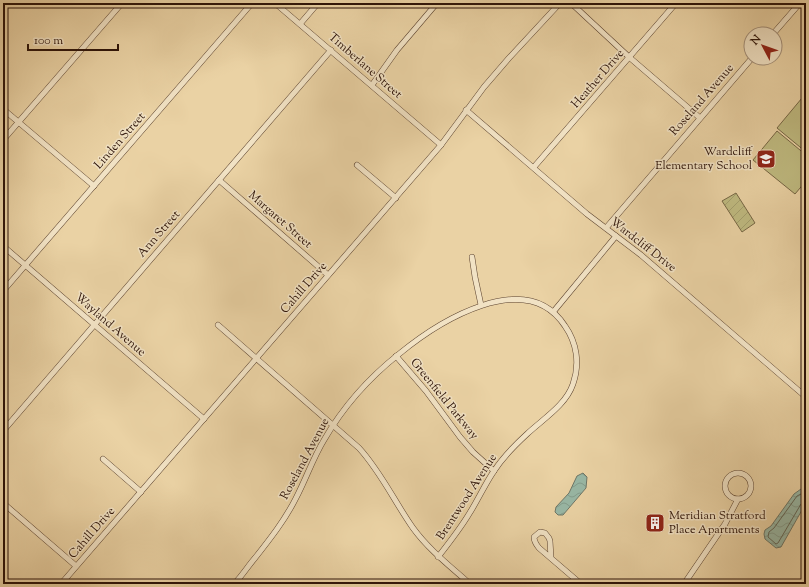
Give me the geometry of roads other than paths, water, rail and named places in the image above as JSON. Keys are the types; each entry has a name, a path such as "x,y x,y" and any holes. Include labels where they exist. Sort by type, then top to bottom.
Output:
{"street":[{"path":"3,140 122,3"},
{"name":"Linden Street","path":"3,291 252,3"},
{"name":"Timberlane Street","path":"275,3 441,145"},
{"path":"300,24 318,3"},
{"path":"372,85 397,50 437,3"},
{"name":"Cahill Drive","path":"61,584 396,198 441,145 466,110 509,58 560,3"},
{"path":"572,3 630,57 700,118"},
{"name":"Heather Drive","path":"534,167 676,3"},
{"path":"780,26 800,3"},
{"name":"Ann Street","path":"3,431 331,50"},
{"name":"Roseland Avenue","path":"606,228 745,66"},
{"path":"3,109 94,186"},
{"name":"Wardcliff Drive","path":"466,110 587,214 647,259 806,397"},
{"path":"357,165 396,198"},
{"name":"Margaret Street","path":"219,180 328,275"},
{"path":"554,311 616,236"},
{"name":"Wayland Avenue","path":"3,246 204,418"},
{"path":"472,258 481,305"},
{"name":"Roseland Avenue","path":"234,584 287,515 313,460 334,425 353,398 396,356 431,331 481,305 509,299 525,300 539,304 554,311"},
{"name":"Brentwood Avenue","path":"438,557 458,532 494,471 516,444 558,407 566,398 573,385 576,371 574,343 568,331 554,311"},
{"path":"218,325 359,448 371,462 413,528 426,545 470,584"},
{"name":"Greenfield Parkway","path":"396,356 426,390 460,437 473,452 494,471"},
{"path":"103,459 141,492"},
{"path":"684,584 725,524 738,499 746,496 751,489 750,480 740,472 732,474 726,480 725,484 727,493 738,499"},
{"path":"3,503 76,566"},
{"path":"551,558 550,538 545,533 540,532 536,535 535,543 551,558 581,584"}],"water":[{"path":"583,473 587,477 586,488 563,515 558,515 555,512 556,507 569,493 577,476"},
{"path":"801,489 806,492 806,503 781,547 776,548 765,539 765,530 771,526 794,494"}],"place":[{"name":"Wardcliff Elementary School","path":"766,159"},
{"name":"Meridian Stratford Place Apartments","path":"655,523"}]}
